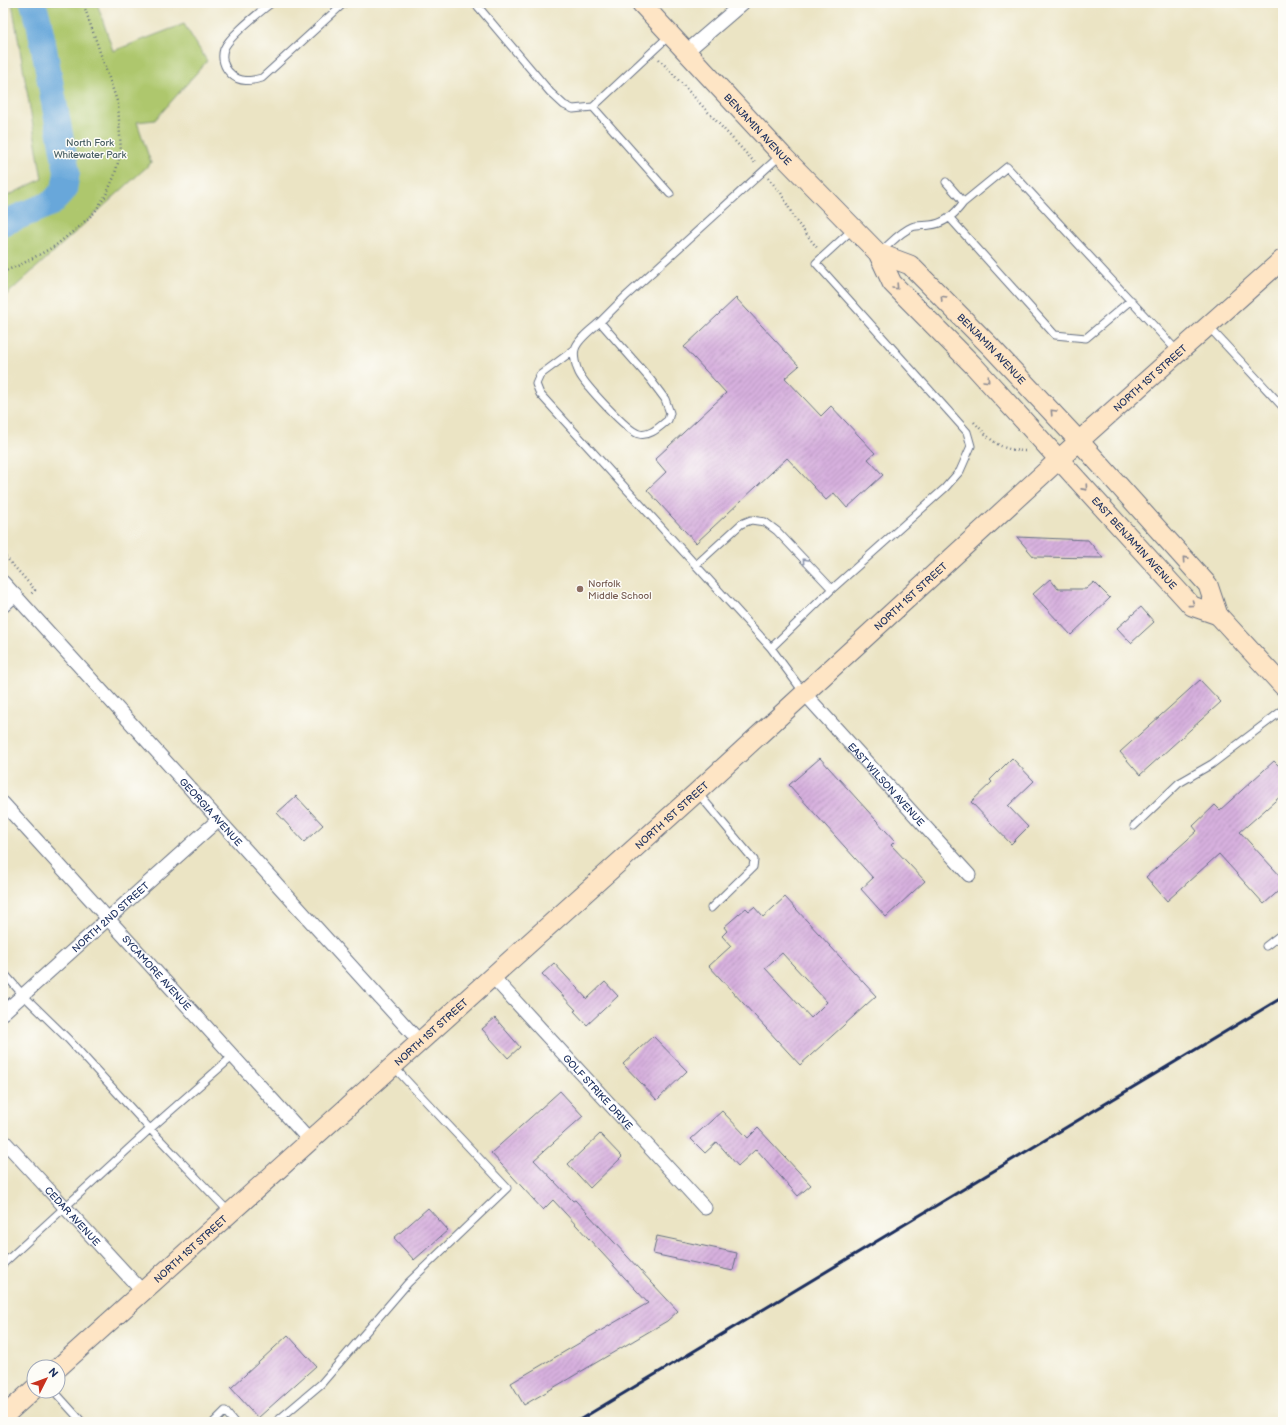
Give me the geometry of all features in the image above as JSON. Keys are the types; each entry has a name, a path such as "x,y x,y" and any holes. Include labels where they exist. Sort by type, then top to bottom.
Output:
{"main road":[{"name":"BENJAMIN AVENUE","path":"641,3 782,155 878,253 892,283 974,366 1059,459"},
{"name":"BENJAMIN AVENUE","path":"878,253 910,265 991,347 1079,441"},
{"name":"NORTH 1ST STREET","path":"66,1361 697,792 1059,459 1283,260"},
{"name":"EAST BENJAMIN AVENUE","path":"1079,441 1208,585 1218,615 1283,686"},
{"name":"EAST BENJAMIN AVENUE","path":"1059,459 1192,606 1218,615"},
{"path":"3,1417 26,1396"}],"street":[{"path":"686,52 741,3"},
{"name":"GEORGIA AVENUE","path":"3,582 420,1042"},
{"path":"3,606 19,600"},
{"name":"EAST WILSON AVENUE","path":"804,693 969,875"},
{"name":"SYCAMORE AVENUE","path":"3,803 310,1141"},
{"name":"NORTH 2ND STREET","path":"3,1013 218,820"},
{"name":"GOLF STRIKE DRIVE","path":"492,976 705,1208"},
{"name":"CEDAR AVENUE","path":"3,1140 142,1291"}],"lane":[{"path":"270,3 230,39 224,48 223,59 226,70 236,80 252,81 262,78 344,3"},
{"path":"475,3 550,92 564,105 573,109 593,107 670,35"},
{"path":"593,107 670,194"},
{"path":"782,155 625,297 580,340 575,349 540,375 536,384 540,394 771,648 804,693"},
{"path":"878,253 913,227 933,225 942,222 957,211 963,203 1007,167 1179,352"},
{"path":"946,182 963,203"},
{"path":"948,217 1055,335 1086,338 1130,300"},
{"path":"771,648 832,590 945,488 960,471 971,446 967,432 816,263 854,228"},
{"path":"575,349 576,363 579,373 589,388 632,431 640,434 651,433 668,420 670,413 665,399 650,379 600,322"},
{"path":"1208,326 1283,407"},
{"path":"696,566 741,524 751,520 765,522 777,531 832,590"},
{"path":"1134,826 1179,784 1212,764 1283,710"},
{"path":"697,792 754,860 752,867 711,908"},
{"path":"1266,946 1283,933"},
{"path":"3,972 22,995 68,1040 230,1213"},
{"path":"3,1264 150,1129 233,1056"},
{"path":"276,1422 321,1384 408,1284 506,1188 393,1066"},
{"path":"61,1399 82,1422"},
{"path":"214,1422 225,1411 234,1422"}],"path":[{"path":"3,272 22,264 55,246 76,229 94,213 106,196 114,176 121,152 118,104 83,3"},
{"path":"3,554 34,590 19,600"}],"green space":[{"name":"North Fork Whitewater Park","path":"12,3 97,3 113,51 184,24 207,61 155,120 137,122 151,163 3,298 3,198 42,179"}],"building":[{"path":"736,298 799,366 785,378 821,416 831,406 875,453 868,459 883,475 847,508 834,493 826,500 787,458 696,543 647,490 666,472 655,459 726,393 684,347"},
{"path":"1017,537 1088,540 1103,558 1034,557"},
{"path":"1050,579 1058,589 1086,589 1094,582 1110,598 1071,635 1033,594"},
{"path":"1141,607 1154,622 1131,643 1117,628"},
{"path":"1200,680 1221,702 1140,775 1120,752"},
{"path":"820,758 895,841 891,845 925,881 886,917 861,889 873,878 789,785"},
{"path":"1012,758 1034,781 1008,806 1028,827 1011,844 971,802 992,782 990,780"},
{"path":"1274,761 1283,770 1283,794 1240,832 1283,879 1283,887 1264,904 1219,854 1167,901 1146,877 1197,831 1193,826 1215,805 1220,810"},
{"path":"296,796 323,825 304,842 277,813"},
{"path":"785,897 876,996 800,1065 709,966 731,946 722,936 727,931 724,927 746,908 749,911 754,907 763,917","holes":["782,953 827,1002 811,1018 765,968"]},
{"path":"554,963 587,999 605,982 618,996 587,1025 574,1011 576,1010 542,974"},
{"path":"495,1018 520,1047 508,1058 482,1029"},
{"path":"653,1036 687,1071 657,1100 623,1064"},
{"path":"560,1091 583,1116 534,1160 573,1201 575,1200 678,1311 667,1321 524,1405 511,1383 648,1303 553,1200 543,1210 491,1153"},
{"path":"722,1111 748,1138 758,1128 811,1185 798,1196 756,1149 738,1166 717,1142 705,1153 691,1139"},
{"path":"600,1134 622,1157 590,1188 568,1164"},
{"path":"428,1208 448,1230 414,1260 394,1238"},
{"path":"657,1236 737,1253 733,1271 653,1254"},
{"path":"288,1335 316,1366 258,1418 231,1388"}],"waterway":[{"path":"3,223 52,203 64,190 67,172 39,22 33,3"}],"railway":[{"path":"576,1422 1283,997"}],"place":[{"name":"Norfolk Middle School","path":"580,589"}]}
